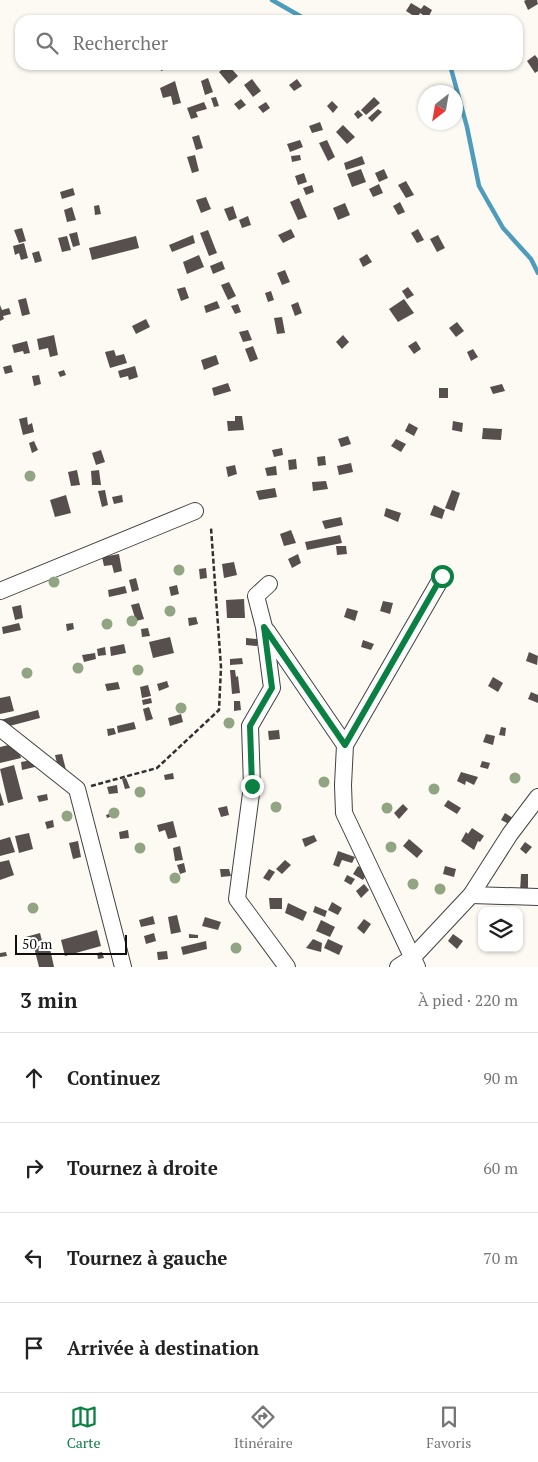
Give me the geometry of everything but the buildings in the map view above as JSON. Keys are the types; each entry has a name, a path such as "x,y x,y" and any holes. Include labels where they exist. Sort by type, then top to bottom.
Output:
{"street":[{"path":"0,591 195,511"},
{"path":"415,963 344,813 345,745 442,576"},
{"path":"269,584 256,596 264,627 272,688 250,726 252,786 237,899 287,967"},
{"path":"264,627 345,745"},
{"path":"0,728 77,790 123,967"},
{"path":"398,967 415,963 471,895 510,834 538,797"},
{"path":"471,895 538,897"}],"path":[{"path":"77,790 157,768 219,710 221,667 211,528"}],"waterway":[{"path":"272,0 298,15"},
{"path":"451,70 467,127 479,186 503,228 531,259 538,273"}],"route":[{"path":"252,786 250,726 272,688 264,627 345,745 442,576"}]}
